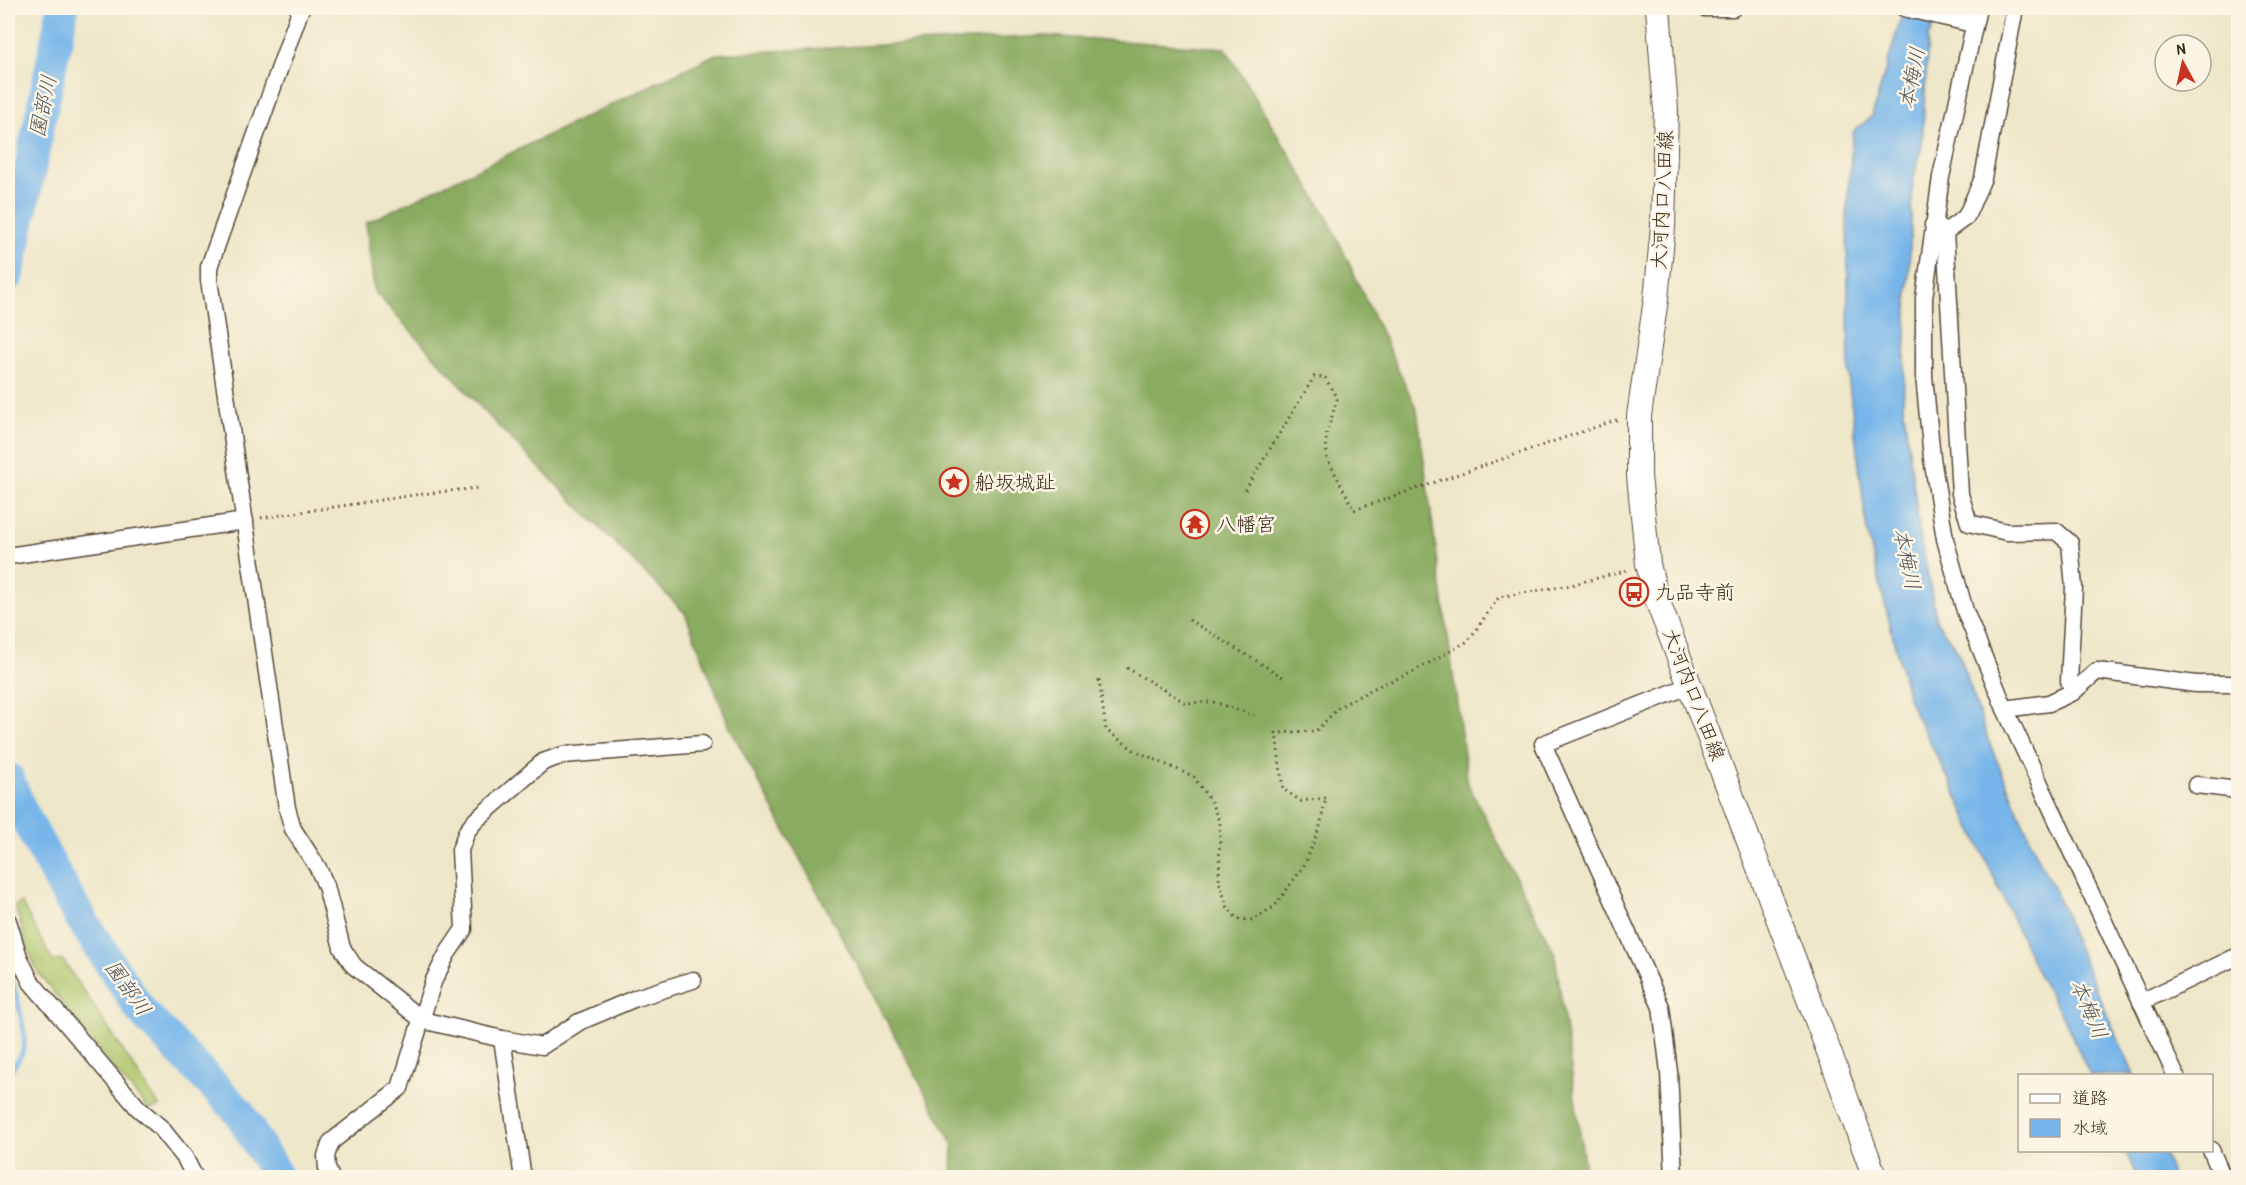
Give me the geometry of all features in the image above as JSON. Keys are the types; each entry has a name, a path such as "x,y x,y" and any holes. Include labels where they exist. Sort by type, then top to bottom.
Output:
{"main road":[{"name":"大河内口八田線","path":"1658,8 1666,110 1663,227 1656,299 1639,416 1639,476 1648,564 1656,597 1875,1178"}],"street":[{"path":"301,8 209,267 209,280 287,808 293,829 322,877 342,948 354,966 422,1020 542,1046 579,1022 636,998 693,980"},
{"path":"1704,8 1733,8"},
{"path":"1904,8 1969,23"},
{"path":"1978,8 1969,23 1941,177 1939,229 1960,494 1969,523 2007,532 2056,531 2070,543 2074,588 2069,681 2073,692"},
{"path":"1939,229 1966,217 1983,178 2015,8"},
{"path":"1939,229 1924,298 1924,376 1932,458 1945,539 1965,611 2005,709 2175,1074"},
{"path":"8,556 245,521"},
{"path":"2005,709 2049,703 2073,692 2097,671 2196,684 2238,684"},
{"path":"1674,1178 1670,1072 1661,1007 1543,744 1691,685"},
{"path":"331,1178 326,1156 331,1142 400,1088 433,982 447,954 464,929 460,849 467,831 476,820 543,762 563,755 702,744"},
{"path":"2196,785 2238,790"},
{"path":"8,921 19,957 31,982 138,1108 161,1128 185,1158 195,1178"},
{"path":"2141,1002 2238,956"},
{"path":"502,1039 523,1178"},
{"path":"2212,1152 2223,1178"}],"path":[{"path":"1245,490 1314,377 1325,377 1336,399 1326,436 1327,458 1354,510 1614,420 1639,416"},
{"path":"245,521 421,494 478,488"},
{"path":"1099,680 1106,730 1134,750 1194,777 1211,802 1220,823 1219,881 1227,906 1237,919 1253,920 1275,906 1305,864 1320,826 1326,798 1301,801 1283,789 1276,733 1316,731 1339,707 1378,686 1411,673 1468,641 1499,597 1571,585 1648,564"},
{"path":"1189,620 1286,679"},
{"path":"1127,668 1186,703 1213,702 1254,715"}],"green space":[{"path":"1045,36 1225,48 1327,216 1417,410 1468,784 1555,954 1586,1177 952,1177 953,1145 730,728 685,613 497,425 374,291 366,223 716,54"},
{"path":"21,902 53,961 63,960 160,1107 149,1110 112,1067 38,972 27,947 15,906"}],"water":[{"name":"本梅川","path":"1904,8 1944,8 1928,37 1922,145 1913,180 1903,404 1920,535 1937,622 1958,651 1989,742 2036,853 2066,914 2068,926 2134,1074 2090,1074 2066,1023 2037,972 1954,790 1909,701 1867,531 1849,384 1847,207 1853,132 1872,116"},
{"path":"2125,1152 2163,1152 2173,1177 2137,1177"}],"waterway":[{"name":"園部川","path":"8,276 63,8"},
{"name":"園部川","path":"8,778 21,810 73,906 141,1011 239,1112 278,1178"},
{"path":"8,967 19,1006 24,1038 22,1053 8,1075"}],"place":[{"name":"船坂城趾","path":"954,482"},
{"name":"八幡宮","path":"1195,524"},
{"name":"九品寺前","path":"1634,592"}]}
